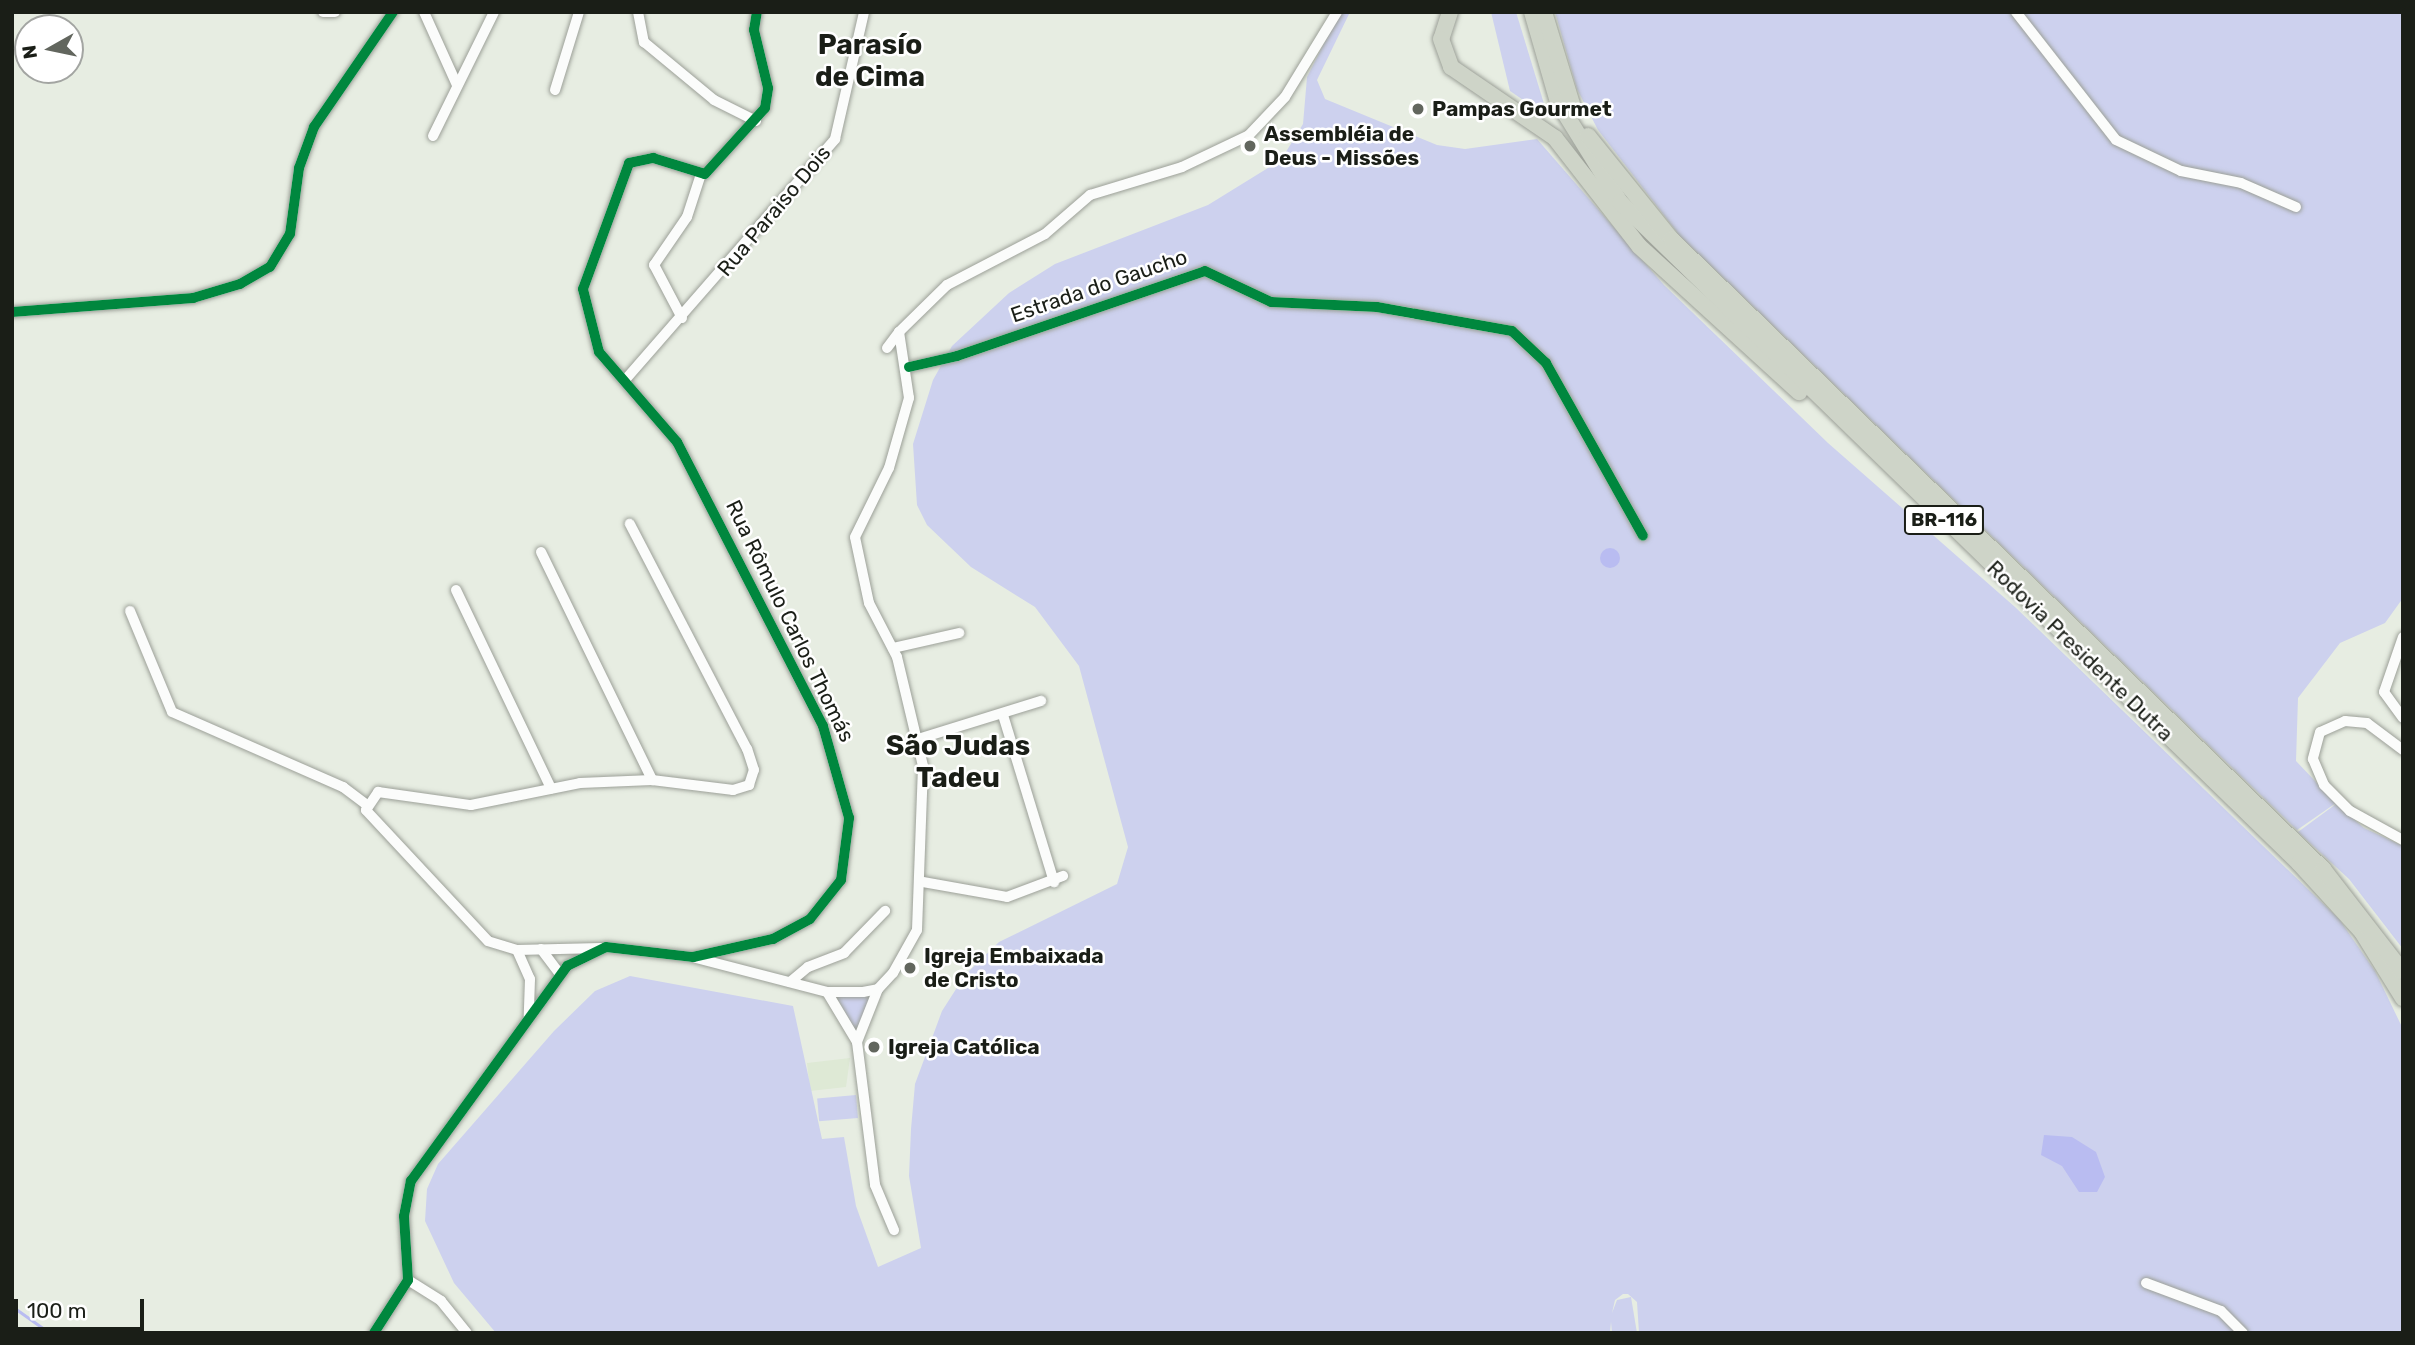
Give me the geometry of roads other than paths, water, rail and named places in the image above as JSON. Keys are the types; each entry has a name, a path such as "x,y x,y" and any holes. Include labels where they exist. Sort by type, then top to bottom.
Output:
{"highway":[{"path":"1450,12 1441,39 1451,67 1555,138 1656,262 1791,387 1836,416"},
{"name":"Rodovia Presidente Dutra","path":"1532,12 1558,102 1606,187 1836,416 2321,885 2362,932 2403,998"},
{"name":"Rodovia Presidente Dutra","path":"1544,12 1577,116 1644,211 2323,869 2403,972"}],"street":[{"path":"323,12 335,12"},
{"path":"12,313 193,298 240,284 270,267 289,234 299,168 314,127 393,12"},
{"path":"424,12 457,85"},
{"path":"433,136 494,12"},
{"path":"555,90 579,12"},
{"path":"638,12 644,42 714,100 755,121"},
{"path":"682,318 654,265 687,217 701,174 755,121 769,95 754,30 757,12"},
{"name":"Rua Paraiso Dois","path":"625,380 682,318 835,139 864,12"},
{"path":"887,348 899,332 947,285 1045,234 1090,195 1182,167 1249,135 1285,97 1337,12"},
{"path":"2016,12 2116,140 2181,171 2241,183 2296,207"},
{"name":"Rua Rômulo Carlos Thomás","path":"517,950 601,948 693,957 774,939 810,919 841,880 849,818 838,761 818,715 677,442 594,340 583,289 586,265 629,163 653,158 701,174"},
{"name":"Estrada do Gaucho","path":"909,367 957,356 1205,271 1271,302 1377,307 1513,331 1546,363 1643,536"},
{"path":"858,1042 878,989 915,937 923,882 925,783 918,739 892,648 869,603 856,530 892,460 909,398 909,367 899,332"},
{"path":"367,805 378,792 471,805 551,788 652,780 733,790 749,785 754,770 630,524"},
{"path":"541,552 652,780"},
{"path":"456,590 551,788"},
{"path":"131,611 172,712 343,787 367,805 371,819 411,855 474,930 517,950 530,979 528,1023"},
{"path":"892,648 959,633"},
{"path":"2403,637 2384,692 2403,718"},
{"path":"918,739 1003,715 1041,701"},
{"path":"923,882 1007,897 1058,879 1003,715"},
{"path":"2403,750 2367,723 2345,721 2320,732 2313,759 2324,785 2350,811 2403,840"},
{"path":"790,982 808,967 844,953 885,911"},
{"path":"374,1333 408,1280 408,1187 434,1143 528,1023 546,990 560,974 601,948"},
{"path":"541,949 560,974"},
{"path":"693,957 827,992 878,989"},
{"path":"530,979 546,990"},
{"path":"827,992 858,1042 876,1189 894,1230"},
{"path":"408,1280 441,1301 467,1333"},
{"path":"2146,1283 2221,1311 2243,1333"}],"water":[{"path":"1610,548 1617,551 1620,558 1617,565 1610,568 1603,565 1600,558 1603,551"},
{"path":"2044,1135 2072,1137 2096,1152 2105,1177 2097,1192 2079,1192 2062,1166 2041,1155"}],"waterway":[{"path":"12,1306 50,1333"}],"place":[{"name":"Pampas Gourmet","path":"1418,109"},
{"name":"Assembléia de Deus - Missões","path":"1250,146"},
{"name":"Igreja Embaixada de Cristo","path":"910,968"},
{"name":"Igreja Católica","path":"874,1047"}],"district":[{"name":"Parasío de Cima","path":"870,61"},
{"name":"São Judas Tadeu","path":"958,762"}]}
